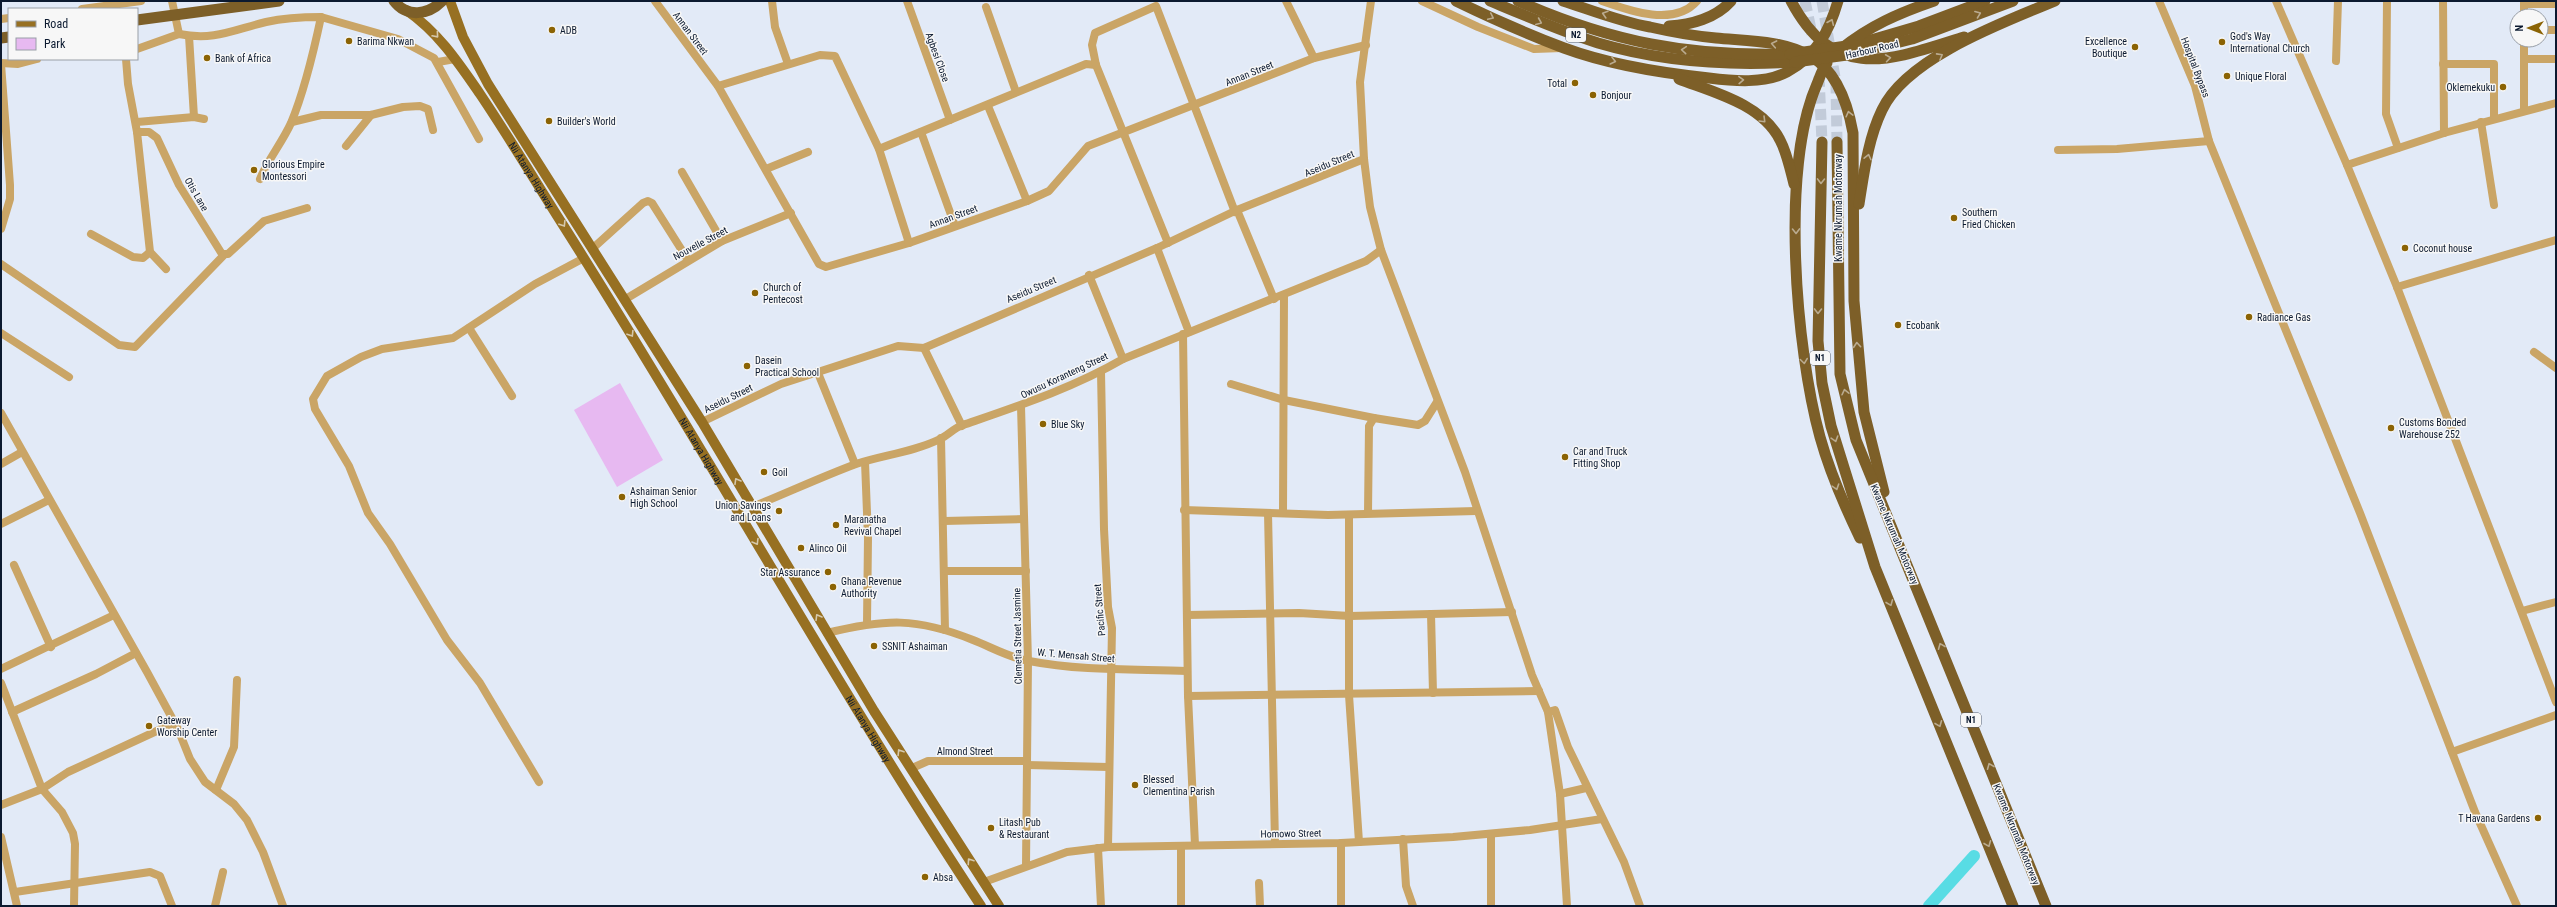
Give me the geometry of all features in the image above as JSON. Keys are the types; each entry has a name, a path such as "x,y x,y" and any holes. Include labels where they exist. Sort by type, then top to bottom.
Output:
{"highway":[{"path":"138,20 279,1"},
{"path":"396,4 416,13 426,12 442,1"},
{"path":"1456,1 1564,48 1666,74 1730,98 1761,116 1780,138 1788,160 1796,192"},
{"name":"N2","path":"1490,1 1551,27 1600,43 1666,57 1724,59"},
{"name":"N2","path":"1518,1 1570,22 1632,42 1724,59"},
{"path":"1563,1 1649,27 1714,38 1773,43 1810,56 1824,66 1844,96 1850,112 1853,133 1854,301 1864,412 1895,534"},
{"path":"1649,27 1692,23 1708,18 1731,1"},
{"path":"1791,1 1807,27 1821,42 1836,53 1861,59 1880,59 1922,50 1980,32 2054,1"},
{"path":"1666,74 1730,80 1762,79 1786,73 1810,56 1821,42 1832,22 1838,1"},
{"path":"1875,567 1838,495 1820,437 1804,361 1797,274 1796,192 1800,154 1810,99 1824,66 1836,53 1859,34 1884,20 1934,1"},
{"name":"Harbour Road","path":"1724,59 1836,49 1919,26 1985,1"},
{"name":"Harbour Road","path":"1724,59 1795,62 1881,48 2013,1"},
{"path":"1853,236 1867,159 1883,108 1898,85 1923,65 1980,32"},
{"name":"Kwame Nkrumah Motorway","path":"1822,142 1818,341 1822,383 1831,426 1875,567 2013,906"},
{"name":"Kwame Nkrumah Motorway","path":"1837,142 1840,374 1856,440 2046,906"}],"main road":[{"path":"450,1 463,37 488,84 702,422 744,495 867,699 998,906"},
{"name":"Nii Atanya Highway","path":"396,4 424,23 456,59 500,123 732,501 854,707 981,906"},
{"path":"732,501 744,495"},
{"path":"854,707 867,699"}],"street":[{"path":"89,8 140,1"},
{"path":"172,1 177,15 179,34"},
{"name":"Annan Street","path":"655,1 718,86 822,267 830,267 909,243 1028,201 1049,191 1088,146 1123,131 1194,106 1314,58 1366,45"},
{"path":"772,1 775,27 788,64"},
{"name":"Agbesi Close","path":"907,1 950,120"},
{"path":"1286,1 1314,58"},
{"path":"1371,1 1360,82 1364,159 1370,207 1381,250 1437,402 1465,472 1476,511 1539,691 1548,712 1560,794 1567,906"},
{"path":"1422,1 1478,27 1534,49 1564,48"},
{"path":"1602,1 1652,15 1678,14 1689,10 1697,1"},
{"name":"Hospital Bypass","path":"2159,1 2195,86 2210,141 2360,513 2452,752 2494,856 2517,906"},
{"path":"2276,1 2347,165 2396,287 2466,471 2553,684 2556,702"},
{"path":"2336,61 2338,1"},
{"path":"2387,1 2386,114 2398,148"},
{"path":"2443,1 2444,133"},
{"path":"2524,3 2556,4"},
{"path":"1168,243 1096,65 1092,45 1095,33 1156,6 1236,211 1274,299"},
{"path":"986,7 1016,92"},
{"path":"138,49 179,34 209,37 288,18 321,17 398,39 438,62 456,59"},
{"path":"260,179 279,148 292,122 315,47 321,17"},
{"path":"189,36 194,117"},
{"path":"2524,48 2524,111"},
{"path":"718,86 820,55 835,56 879,149 909,243"},
{"path":"2524,59 2556,59"},
{"path":"1,229 10,199 10,184 1,64 18,64 33,60"},
{"path":"126,60 128,84 137,122 150,252 166,269"},
{"path":"438,62 445,81 478,139"},
{"path":"879,149 988,106 1016,92 1086,64 1096,65"},
{"path":"2443,64 2494,64 2494,119"},
{"path":"2347,165 2481,122 2556,103"},
{"path":"292,122 321,115 371,115 403,107 420,106 428,109 433,130"},
{"path":"988,106 1028,201"},
{"path":"346,146 371,115"},
{"path":"137,122 194,117 204,119"},
{"path":"2481,122 2494,206"},
{"name":"Otis Lane","path":"137,132 149,132 157,138 179,185 224,256"},
{"path":"920,132 955,226"},
{"path":"2058,150 2117,149 2210,141"},
{"path":"766,169 808,152"},
{"name":"Aseidu Street","path":"702,422 766,390 898,346 924,348 1089,275 1157,248 1236,211 1364,159"},
{"path":"682,172 722,240"},
{"path":"592,249 648,201 688,260"},
{"path":"1,264 118,345 135,347 224,256 264,221 307,208"},
{"name":"Nouvelle Street","path":"624,300 722,240 791,213"},
{"path":"91,234 133,258 143,258 150,252"},
{"path":"2396,287 2556,240"},
{"path":"1157,248 1186,333 1184,510 1187,671 1195,845"},
{"name":"Owusu Koranteng Street","path":"752,508 855,464 898,454 941,438 949,431 1021,406 1101,372 1123,358 1284,296 1366,261 1381,250"},
{"path":"539,782 480,683 447,640 390,544 368,513 349,466 315,409 313,399 327,376 361,357 382,349 448,340 469,328 535,284 584,258"},
{"path":"1089,275 1123,358"},
{"path":"1283,513 1284,296"},
{"path":"469,328 512,396"},
{"path":"1,333 69,377"},
{"path":"924,348 962,426"},
{"path":"2534,352 2556,368"},
{"name":"Pacific Street","path":"1101,372 1104,529 1108,607 1112,628 1108,767 1108,847"},
{"path":"818,373 855,464"},
{"path":"1231,384 1284,400 1418,425 1425,421 1437,402"},
{"name":"Clemetia Street Jasmine","path":"1021,406 1028,661 1026,866"},
{"path":"1,413 136,653 174,723 190,759 205,782 234,804 247,820 263,852 283,906"},
{"path":"1368,513 1368,434 1369,426 1374,418"},
{"path":"941,438 946,571 945,630"},
{"path":"1,464 22,452"},
{"path":"865,462 868,538 867,623"},
{"path":"1,524 49,500"},
{"path":"1184,510 1349,515 1368,513 1476,511"},
{"path":"1268,513 1268,613 1275,843"},
{"path":"1349,515 1349,695 1359,842"},
{"path":"944,521 1024,519"},
{"path":"14,564 51,647"},
{"path":"946,571 1026,571"},
{"path":"2522,611 2556,602"},
{"path":"1187,615 1268,613 1350,616 1512,612"},
{"path":"1431,614 1433,693"},
{"path":"1,669 51,647 114,615"},
{"name":"W. T. Mensah Street","path":"827,633 867,623 915,623 945,630 1028,661 1111,669 1187,671"},
{"path":"12,712 108,669 136,653"},
{"path":"216,790 234,747 237,680"},
{"path":"1,683 42,788 62,812 73,833 75,844 73,884 74,906"},
{"path":"1188,696 1271,694 1349,695 1539,691"},
{"path":"1548,712 1556,710 1568,747 1586,788 1624,862 1640,906"},
{"path":"2452,752 2556,715"},
{"path":"1,805 42,788 68,772 174,723"},
{"name":"Almond Street","path":"915,776 912,768 928,761 1027,763"},
{"path":"1027,763 1108,767"},
{"path":"1560,794 1586,788"},
{"name":"Homowo Street","path":"984,882 1067,852 1098,848 1359,842 1491,834 1602,819"},
{"path":"1491,834 1491,906"},
{"path":"1,837 15,892 17,906"},
{"path":"1403,839 1406,886 1413,906"},
{"path":"1341,843 1341,906"},
{"path":"1181,846 1181,906"},
{"path":"1098,848 1101,906"},
{"path":"214,906 223,872"},
{"path":"15,892 155,873 160,876 172,906"},
{"path":"1259,883 1260,906"}],"green space":[{"path":"620,383 663,460 617,487 574,410"}],"waterway":[{"path":"1929,906 1974,856"}],"tunnel":[{"path":"1805,1 1812,34"},
{"path":"1822,1 1836,83 1837,142"},
{"path":"1819,76 1822,142"}],"place":[{"name":"ADB","path":"552,30"},
{"name":"Barima Nkwan","path":"349,41"},
{"name":"God's Way International Church","path":"2222,42"},
{"name":"Excellence Boutique","path":"2135,47"},
{"name":"Bank of Africa","path":"207,58"},
{"name":"Unique Floral","path":"2227,76"},
{"name":"Total","path":"1575,83"},
{"name":"Oklemekuku","path":"2503,87"},
{"name":"Bonjour","path":"1593,95"},
{"name":"Builder's World","path":"549,121"},
{"name":"Glorious Empire Montessori","path":"254,170"},
{"name":"Southern Fried Chicken","path":"1954,218"},
{"name":"Coconut house","path":"2405,248"},
{"name":"Church of Pentecost","path":"755,293"},
{"name":"Radiance Gas","path":"2249,317"},
{"name":"Ecobank","path":"1898,325"},
{"name":"Dasein Practical School","path":"747,366"},
{"name":"Blue Sky","path":"1043,424"},
{"name":"Customs Bonded Warehouse 252","path":"2391,428"},
{"name":"Car and Truck Fitting Shop","path":"1565,457"},
{"name":"Goil","path":"764,472"},
{"name":"Ashaiman Senior High School","path":"622,497"},
{"name":"Union Savings and Loans","path":"779,511"},
{"name":"Maranatha Revival Chapel","path":"836,525"},
{"name":"Alinco Oil","path":"801,548"},
{"name":"Star Assurance","path":"828,572"},
{"name":"Ghana Revenue Authority","path":"833,587"},
{"name":"SSNIT Ashaiman","path":"874,646"},
{"name":"Gateway Worship Center","path":"149,726"},
{"name":"Blessed Clementina Parish","path":"1135,785"},
{"name":"T Havana Gardens","path":"2538,818"},
{"name":"Litash Pub & Restaurant","path":"991,828"},
{"name":"Absa","path":"925,877"}]}
